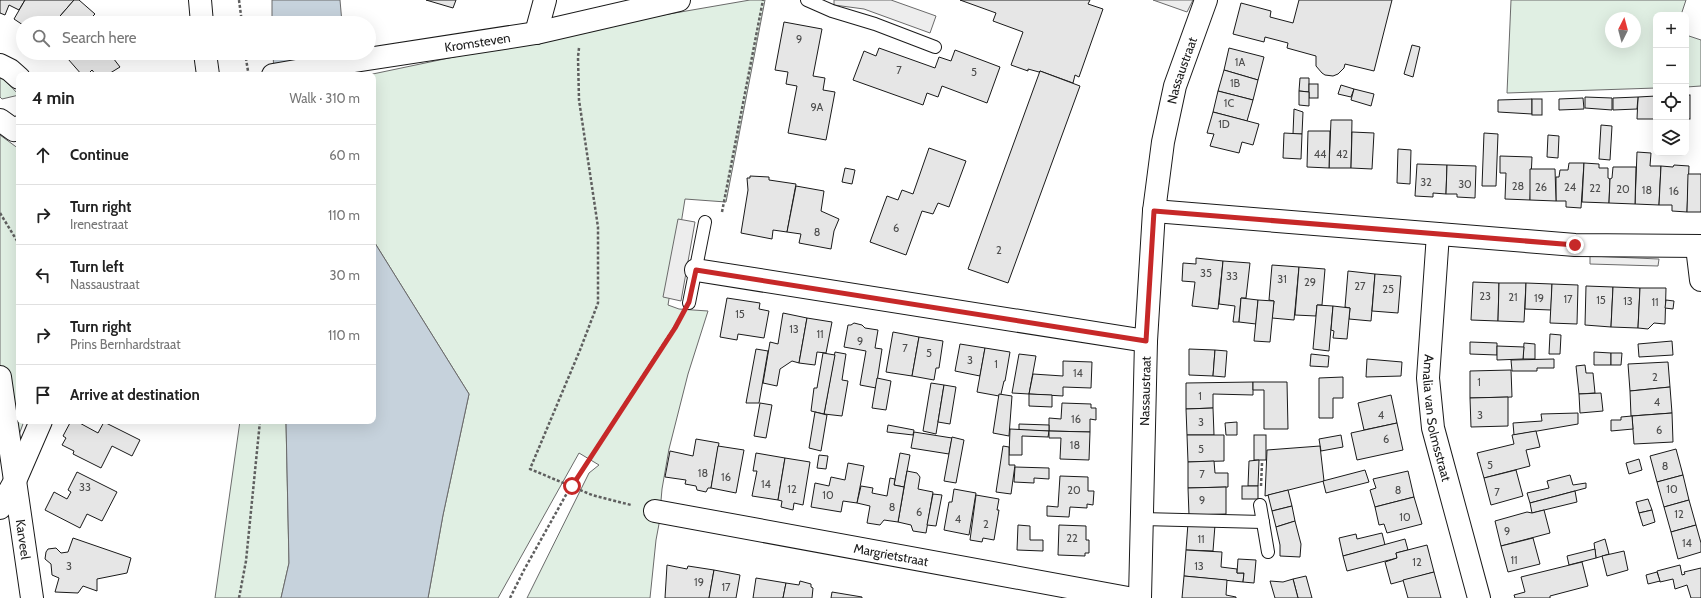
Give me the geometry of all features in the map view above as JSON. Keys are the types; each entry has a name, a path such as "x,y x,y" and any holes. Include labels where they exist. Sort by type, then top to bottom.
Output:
{"street":[{"path":"200,0 201,16"},
{"path":"536,33 544,0"},
{"name":"Kromsteven","path":"376,58 536,33 679,0"},
{"name":"Nassaustraat","path":"1140,598 1146,341 1154,211 1164,142 1175,86 1206,0"},
{"path":"207,60 208,72"},
{"name":"Kromsteven","path":"290,72 361,60"},
{"path":"0,65 10,70 16,75"},
{"path":"1154,211 1575,245 1699,247 1701,280"},
{"name":"Amalia van Solmsstraat","path":"1438,234 1428,378 1433,428 1479,598"},
{"path":"696,270 1146,341"},
{"name":"Karveel","path":"0,377 32,598"},
{"path":"15,481 41,424"},
{"name":"Karveel","path":"0,508 15,481"},
{"name":"Margrietstraat","path":"655,511 1128,598"}],"lane":[{"path":"807,0 832,11 875,24 935,47"},
{"path":"689,302 705,222"},
{"path":"1260,505 1268,552"},
{"path":"1142,519 1263,522"}],"path":[{"path":"239,0 241,16"},
{"path":"705,222 721,221 763,0"},
{"path":"583,22 578,57 579,100 598,227 598,303 530,469 592,495 655,511"},
{"path":"246,60 248,72"},
{"path":"0,213 16,239"},
{"path":"510,598 524,570 572,486 675,328 689,302"},
{"path":"239,598 246,561 260,424"}],"green space":[{"path":"750,0 765,0 726,202 685,199 668,305 679,309 708,311 688,374 669,449 662,489 650,598 527,598 589,473 599,465 579,453 498,598 428,598 443,515 469,394 376,245 376,73 611,24"},
{"path":"1511,0 1686,0 1682,12 1653,12 1653,88 1507,93"},
{"path":"1689,36 1701,40 1701,86 1689,87"},
{"path":"0,75 16,92 16,96 2,99 0,97"},
{"path":"0,135 16,147 16,424 23,424 16,443 5,413 0,365"},
{"path":"240,424 286,424 289,563 281,598 215,598"}],"shaded area":[{"path":"272,0 340,0 341,16 272,16"},
{"path":"834,0 891,0 936,16 930,33 864,9 834,5"},
{"path":"1153,0 1193,0 1187,12"},
{"path":"273,60 344,60 345,72 274,72"},
{"path":"678,219 695,222 681,301 663,297"},
{"path":"376,245 469,394 443,515 428,598 281,598 289,563 286,424 376,424"},
{"path":"1590,256 1659,259 1658,266 1590,264"}],"building":[{"path":"0,0 25,0 19,10 9,5 5,15 0,13"},
{"path":"25,0 74,0 60,16 16,16 16,20 14,19"},
{"path":"74,0 79,0 95,14 93,16 60,16"},
{"path":"426,0 456,0 453,8"},
{"path":"960,0 1090,0 1088,4 1103,9 1079,77 1075,75 1073,83 1040,71 1028,69 1028,71 1011,65 1023,32 993,21 996,13"},
{"path":"1299,0 1392,0 1374,71 1345,64 1344,68 1338,74 1333,76 1325,75 1316,66 1316,56 1287,48 1288,43 1265,37 1264,42 1233,34 1241,3 1271,11 1270,17 1293,23"},
{"path":"784,22 822,29 813,76 825,78 823,90 835,92 826,140 788,133 797,86 786,84 788,72 775,70"},
{"path":"1412,45 1420,47 1413,77 1404,74"},
{"path":"879,48 935,68 939,57 951,61 955,50 1000,67 987,103 942,86 938,97 927,93 923,105 853,80 864,51 876,56"},
{"path":"1229,48 1264,57 1258,80 1224,70"},
{"path":"69,60 115,60 120,67 112,72 94,72 92,70 90,72 79,72"},
{"path":"1224,70 1258,80 1253,100 1218,91"},
{"path":"1040,71 1080,86 1008,283 968,269"},
{"path":"1300,78 1309,78 1309,92 1299,91"},
{"path":"1309,84 1318,84 1318,98 1309,98"},
{"path":"1341,85 1354,89 1351,97 1338,94"},
{"path":"1354,89 1374,94 1371,106 1351,100"},
{"path":"1218,91 1253,100 1247,121 1213,112"},
{"path":"1299,91 1309,92 1309,106 1299,105"},
{"path":"1689,95 1690,95 1689,119"},
{"path":"1653,96 1653,119 1637,119 1638,97"},
{"path":"1585,97 1612,98 1612,110 1585,108"},
{"path":"1638,97 1637,109 1613,110 1613,98"},
{"path":"1583,98 1584,109 1559,110 1559,99"},
{"path":"1532,99 1532,114 1498,112 1498,100"},
{"path":"1532,99 1542,99 1542,115 1532,115"},
{"path":"1294,109 1303,112 1302,134 1293,134"},
{"path":"1213,112 1259,124 1253,145 1242,142 1239,153 1210,146 1214,134 1207,133"},
{"path":"1331,120 1352,120 1351,168 1329,168"},
{"path":"1601,125 1612,126 1610,160 1599,159"},
{"path":"1308,131 1330,131 1329,168 1307,167"},
{"path":"1352,132 1374,133 1372,169 1351,168"},
{"path":"1284,133 1302,134 1301,159 1283,158"},
{"path":"1484,133 1498,134 1496,186 1482,186"},
{"path":"1548,135 1559,136 1558,158 1547,157"},
{"path":"929,148 966,161 949,207 938,203 933,214 922,211 906,255 870,242 887,196 898,200 902,190 913,194"},
{"path":"1398,149 1411,150 1410,184 1397,183"},
{"path":"1637,152 1651,153 1650,166 1661,166 1659,205 1635,204"},
{"path":"1500,156 1532,157 1530,200 1505,199 1506,173 1500,173"},
{"path":"1569,163 1584,163 1581,208 1566,207 1566,201 1556,201 1556,177 1559,177 1560,170 1568,170"},
{"path":"1584,163 1599,164 1599,168 1608,168 1608,178 1610,179 1609,203 1582,202"},
{"path":"1417,164 1447,165 1446,194 1433,193 1433,197 1415,196"},
{"path":"1447,165 1476,166 1475,198 1457,197 1457,194 1446,194"},
{"path":"1674,165 1689,166 1687,212 1672,211 1672,205 1659,205 1661,166 1673,167"},
{"path":"1613,167 1636,167 1635,204 1609,203 1610,179 1612,178"},
{"path":"845,168 855,170 852,184 842,182"},
{"path":"1530,169 1555,169 1556,201 1530,200"},
{"path":"1688,174 1701,174 1701,212 1687,212"},
{"path":"750,176 769,177 769,180 796,184 787,232 773,230 772,239 741,233 748,190 747,178 750,178"},
{"path":"796,186 824,191 821,211 839,219 834,231 831,249 799,243 801,234 787,232"},
{"path":"1196,258 1223,261 1218,309 1192,306 1195,282 1182,281 1183,263 1196,264"},
{"path":"1223,261 1250,263 1246,298 1241,298 1239,322 1233,322 1235,306 1219,304"},
{"path":"1272,265 1299,267 1294,320 1272,318 1274,301 1269,300"},
{"path":"1299,267 1325,269 1322,305 1317,305 1316,316 1295,315"},
{"path":"1348,271 1375,274 1371,321 1349,319 1350,308 1345,307"},
{"path":"1375,274 1401,276 1398,313 1372,311"},
{"path":"1473,282 1499,283 1498,321 1471,320"},
{"path":"1499,283 1526,283 1524,322 1498,321"},
{"path":"1526,283 1552,284 1551,310 1525,309"},
{"path":"1552,284 1578,285 1577,324 1550,323"},
{"path":"1586,286 1613,287 1611,327 1585,325"},
{"path":"1613,287 1640,288 1638,328 1611,327"},
{"path":"1640,288 1666,288 1665,324 1654,323 1648,329 1638,328"},
{"path":"727,298 760,303 759,309 769,311 764,338 738,334 737,340 720,337"},
{"path":"1241,298 1258,300 1256,324 1239,322"},
{"path":"1258,300 1274,301 1270,342 1254,341"},
{"path":"1666,300 1674,301 1673,309 1665,308"},
{"path":"1317,305 1333,306 1329,351 1313,349"},
{"path":"1333,306 1350,308 1347,339 1333,338 1334,331 1331,330"},
{"path":"783,313 807,318 799,363 792,361 780,369 777,386 763,383 770,342 778,344"},
{"path":"807,318 832,322 826,353 817,352 815,365 799,363"},
{"path":"854,323 862,325 865,328 878,330 875,348 882,349 876,388 860,385 866,351 844,347 848,325"},
{"path":"893,332 919,337 912,376 886,372"},
{"path":"1550,334 1561,335 1560,354 1549,354"},
{"path":"919,337 943,341 939,368 936,368 934,380 912,376"},
{"path":"1672,341 1673,355 1639,357 1638,344"},
{"path":"1470,342 1497,343 1497,355 1470,354"},
{"path":"1524,343 1535,344 1535,359 1523,359"},
{"path":"960,344 985,348 980,376 955,371"},
{"path":"1497,346 1524,347 1523,359 1497,360"},
{"path":"985,348 1010,352 1005,381 999,396 977,392"},
{"path":"756,349 768,351 759,403 746,403"},
{"path":"1189,349 1215,350 1213,376 1189,375"},
{"path":"1215,350 1227,351 1225,377 1213,376"},
{"path":"835,352 846,354 842,380 848,381 842,416 824,414"},
{"path":"1594,352 1611,353 1611,365 1594,365"},
{"path":"823,353 835,355 824,414 811,411 814,388 817,388"},
{"path":"1611,353 1622,353 1621,365 1611,365"},
{"path":"1019,354 1036,356 1029,394 1012,393"},
{"path":"1311,354 1329,356 1328,367 1310,366"},
{"path":"1367,359 1402,362 1401,376 1366,377"},
{"path":"1554,359 1554,368 1537,368 1537,371 1512,371 1511,360"},
{"path":"1063,361 1092,362 1091,388 1063,387 1063,396 1029,394 1033,374 1063,376"},
{"path":"1668,362 1670,387 1630,391 1628,364"},
{"path":"1585,365 1586,373 1593,373 1595,393 1579,394 1576,366"},
{"path":"1511,370 1512,397 1470,398 1470,371"},
{"path":"1343,377 1343,398 1333,398 1333,418 1319,418 1319,378"},
{"path":"877,378 891,381 886,410 872,408"},
{"path":"1253,382 1253,395 1213,394 1213,408 1186,409 1186,383"},
{"path":"1253,382 1287,382 1288,429 1264,429 1264,390 1253,390"},
{"path":"931,383 944,385 936,434 923,431"},
{"path":"944,385 956,387 950,424 938,422"},
{"path":"1670,387 1672,413 1631,416 1630,391"},
{"path":"1601,393 1603,411 1580,413 1579,394"},
{"path":"999,394 1012,396 1009,436 993,433"},
{"path":"1029,394 1052,395 1052,407 1029,406"},
{"path":"1391,395 1397,423 1364,430 1358,403"},
{"path":"1508,397 1508,426 1471,427 1470,398"},
{"path":"760,403 772,405 766,438 754,436"},
{"path":"1062,403 1091,404 1091,408 1096,408 1096,420 1090,419 1090,432 1049,431 1049,418 1061,419"},
{"path":"1213,408 1214,435 1187,435 1186,409"},
{"path":"815,412 827,415 821,451 809,448"},
{"path":"1578,413 1578,424 1514,435 1513,423 1542,421 1541,414"},
{"path":"1672,413 1673,442 1634,444 1632,416"},
{"path":"1632,416 1633,429 1611,431 1611,420 1621,420 1621,417"},
{"path":"1237,422 1237,435 1226,435 1225,423"},
{"path":"1397,423 1403,450 1357,460 1351,433"},
{"path":"69,424 82,424 98,433 103,424 108,424 140,440 132,456 112,446 101,468 73,454 74,451 62,445 66,438 63,436"},
{"path":"1019,424 1049,425 1049,431 1019,430"},
{"path":"888,425 914,430 913,435 887,432"},
{"path":"1010,429 1049,431 1048,437 1022,436 1022,455 1009,455"},
{"path":"1049,431 1090,432 1089,460 1060,459 1061,438 1049,438"},
{"path":"1536,431 1540,447 1526,450 1530,466 1484,478 1477,453 1514,444 1512,435"},
{"path":"914,432 952,438 949,454 911,448"},
{"path":"1187,435 1224,435 1224,461 1188,462"},
{"path":"1254,435 1266,435 1266,460 1254,460"},
{"path":"1341,435 1343,447 1321,451 1319,439"},
{"path":"952,437 964,440 956,483 944,481"},
{"path":"696,439 719,443 711,488 708,488 706,492 697,490 696,486 685,484 686,480 665,477 670,451 693,456"},
{"path":"718,446 744,450 736,493 711,488"},
{"path":"1003,446 1009,447 1009,465 1015,465 1011,494 996,492"},
{"path":"1320,446 1324,481 1265,496 1267,450"},
{"path":"1676,449 1683,475 1657,482 1650,456"},
{"path":"756,453 785,458 778,500 752,496 757,471 753,471"},
{"path":"900,453 910,455 904,487 894,485"},
{"path":"819,455 828,456 826,469 817,468"},
{"path":"785,458 810,462 803,505 794,503 793,510 781,507 782,501 778,500"},
{"path":"1639,459 1642,470 1629,474 1626,463"},
{"path":"1259,460 1258,486 1248,486 1249,461"},
{"path":"1214,461 1215,473 1228,473 1228,487 1188,488 1188,462"},
{"path":"848,463 864,466 857,503 843,501 841,512 811,507 815,483 829,486 831,477 845,480"},
{"path":"1015,467 1049,468 1049,479 1034,478 1034,483 1014,482"},
{"path":"1365,470 1369,482 1326,493 1323,481"},
{"path":"1516,470 1523,496 1491,505 1484,478"},
{"path":"907,471 917,473 920,477 918,489 933,492 926,533 913,531 911,525 898,522"},
{"path":"1408,471 1414,497 1375,507 1370,490 1376,488 1373,479"},
{"path":"77,472 117,492 102,521 87,514 80,528 45,510 54,492 67,499 71,492 68,490"},
{"path":"1570,475 1573,485 1586,483 1586,488 1530,503 1527,493 1549,488 1547,481"},
{"path":"1683,475 1689,500 1664,507 1657,482"},
{"path":"1060,476 1088,477 1088,491 1094,491 1093,505 1087,504 1087,508 1070,507 1069,517 1047,516 1047,506 1058,507"},
{"path":"890,478 895,479 894,485 904,487 898,522 884,520 880,525 867,523 870,506 857,503 861,486 873,488 872,493 887,496"},
{"path":"1242,486 1258,486 1258,499 1242,499"},
{"path":"1226,487 1226,514 1189,515 1188,488"},
{"path":"954,489 976,493 969,535 944,530 949,502 952,502"},
{"path":"1288,490 1292,506 1272,511 1268,495"},
{"path":"1575,491 1577,502 1532,513 1530,503"},
{"path":"933,494 942,495 936,526 927,525"},
{"path":"976,495 999,499 997,510 999,510 994,540 983,538 982,542 970,540"},
{"path":"1414,497 1422,524 1387,533 1384,524 1379,525 1375,507"},
{"path":"1648,499 1652,510 1639,513 1636,502"},
{"path":"1689,500 1696,525 1671,532 1664,507"},
{"path":"1292,506 1295,521 1276,527 1272,511"},
{"path":"1544,510 1550,533 1501,546 1495,521 1527,512 1532,513"},
{"path":"1652,510 1655,522 1643,526 1639,513"},
{"path":"1295,521 1301,544 1300,557 1280,556 1280,545 1276,527"},
{"path":"1188,523 1215,525 1213,551 1186,550"},
{"path":"1018,525 1030,526 1030,540 1043,540 1043,551 1017,550"},
{"path":"1059,525 1086,526 1086,540 1089,540 1089,553 1085,553 1085,556 1058,555"},
{"path":"1696,525 1701,543 1701,552 1678,559 1671,532"},
{"path":"1382,533 1385,545 1343,556 1339,538 1356,534 1357,539"},
{"path":"73,538 131,558 127,573 97,579 97,591 83,586 78,593 55,592 59,578 52,575 51,564 45,559 46,552 48,549 56,548 61,553 68,552"},
{"path":"1533,538 1540,564 1508,572 1501,546"},
{"path":"1405,539 1408,550 1396,553 1397,558 1347,571 1343,556"},
{"path":"1605,539 1609,554 1596,558 1594,543"},
{"path":"1427,545 1434,572 1391,584 1385,562 1397,558 1396,553"},
{"path":"1595,549 1596,558 1569,565 1567,556"},
{"path":"1186,550 1222,552 1221,567 1237,569 1237,573 1244,573 1243,582 1184,576"},
{"path":"1624,551 1628,570 1607,576 1602,556"},
{"path":"1238,559 1256,560 1254,583 1243,582 1244,573 1237,573"},
{"path":"1582,562 1588,586 1550,596 1550,598 1515,598 1514,595 1525,592 1521,577"},
{"path":"667,565 687,569 688,566 714,570 709,598 665,598"},
{"path":"1680,565 1682,575 1685,574 1684,572 1701,568 1701,598 1691,598 1687,585 1675,589 1673,579 1660,582 1657,571"},
{"path":"714,570 740,575 736,598 709,598"},
{"path":"1434,572 1441,598 1408,598 1403,580"},
{"path":"1657,572 1660,581 1648,584 1646,575"},
{"path":"1184,576 1227,580 1226,595 1236,598 1182,598"},
{"path":"1306,576 1312,598 1298,598 1293,579"},
{"path":"756,578 786,583 783,598 753,598"},
{"path":"1293,579 1298,598 1275,598 1270,581 1283,582"},
{"path":"800,581 811,584 811,587 813,588 812,598 783,598 786,583 799,585"},
{"path":"832,592 862,597 862,598 831,598"}],"route":[{"path":"572,486 675,328 689,302 696,270 1146,341 1154,211 1575,245"}]}
